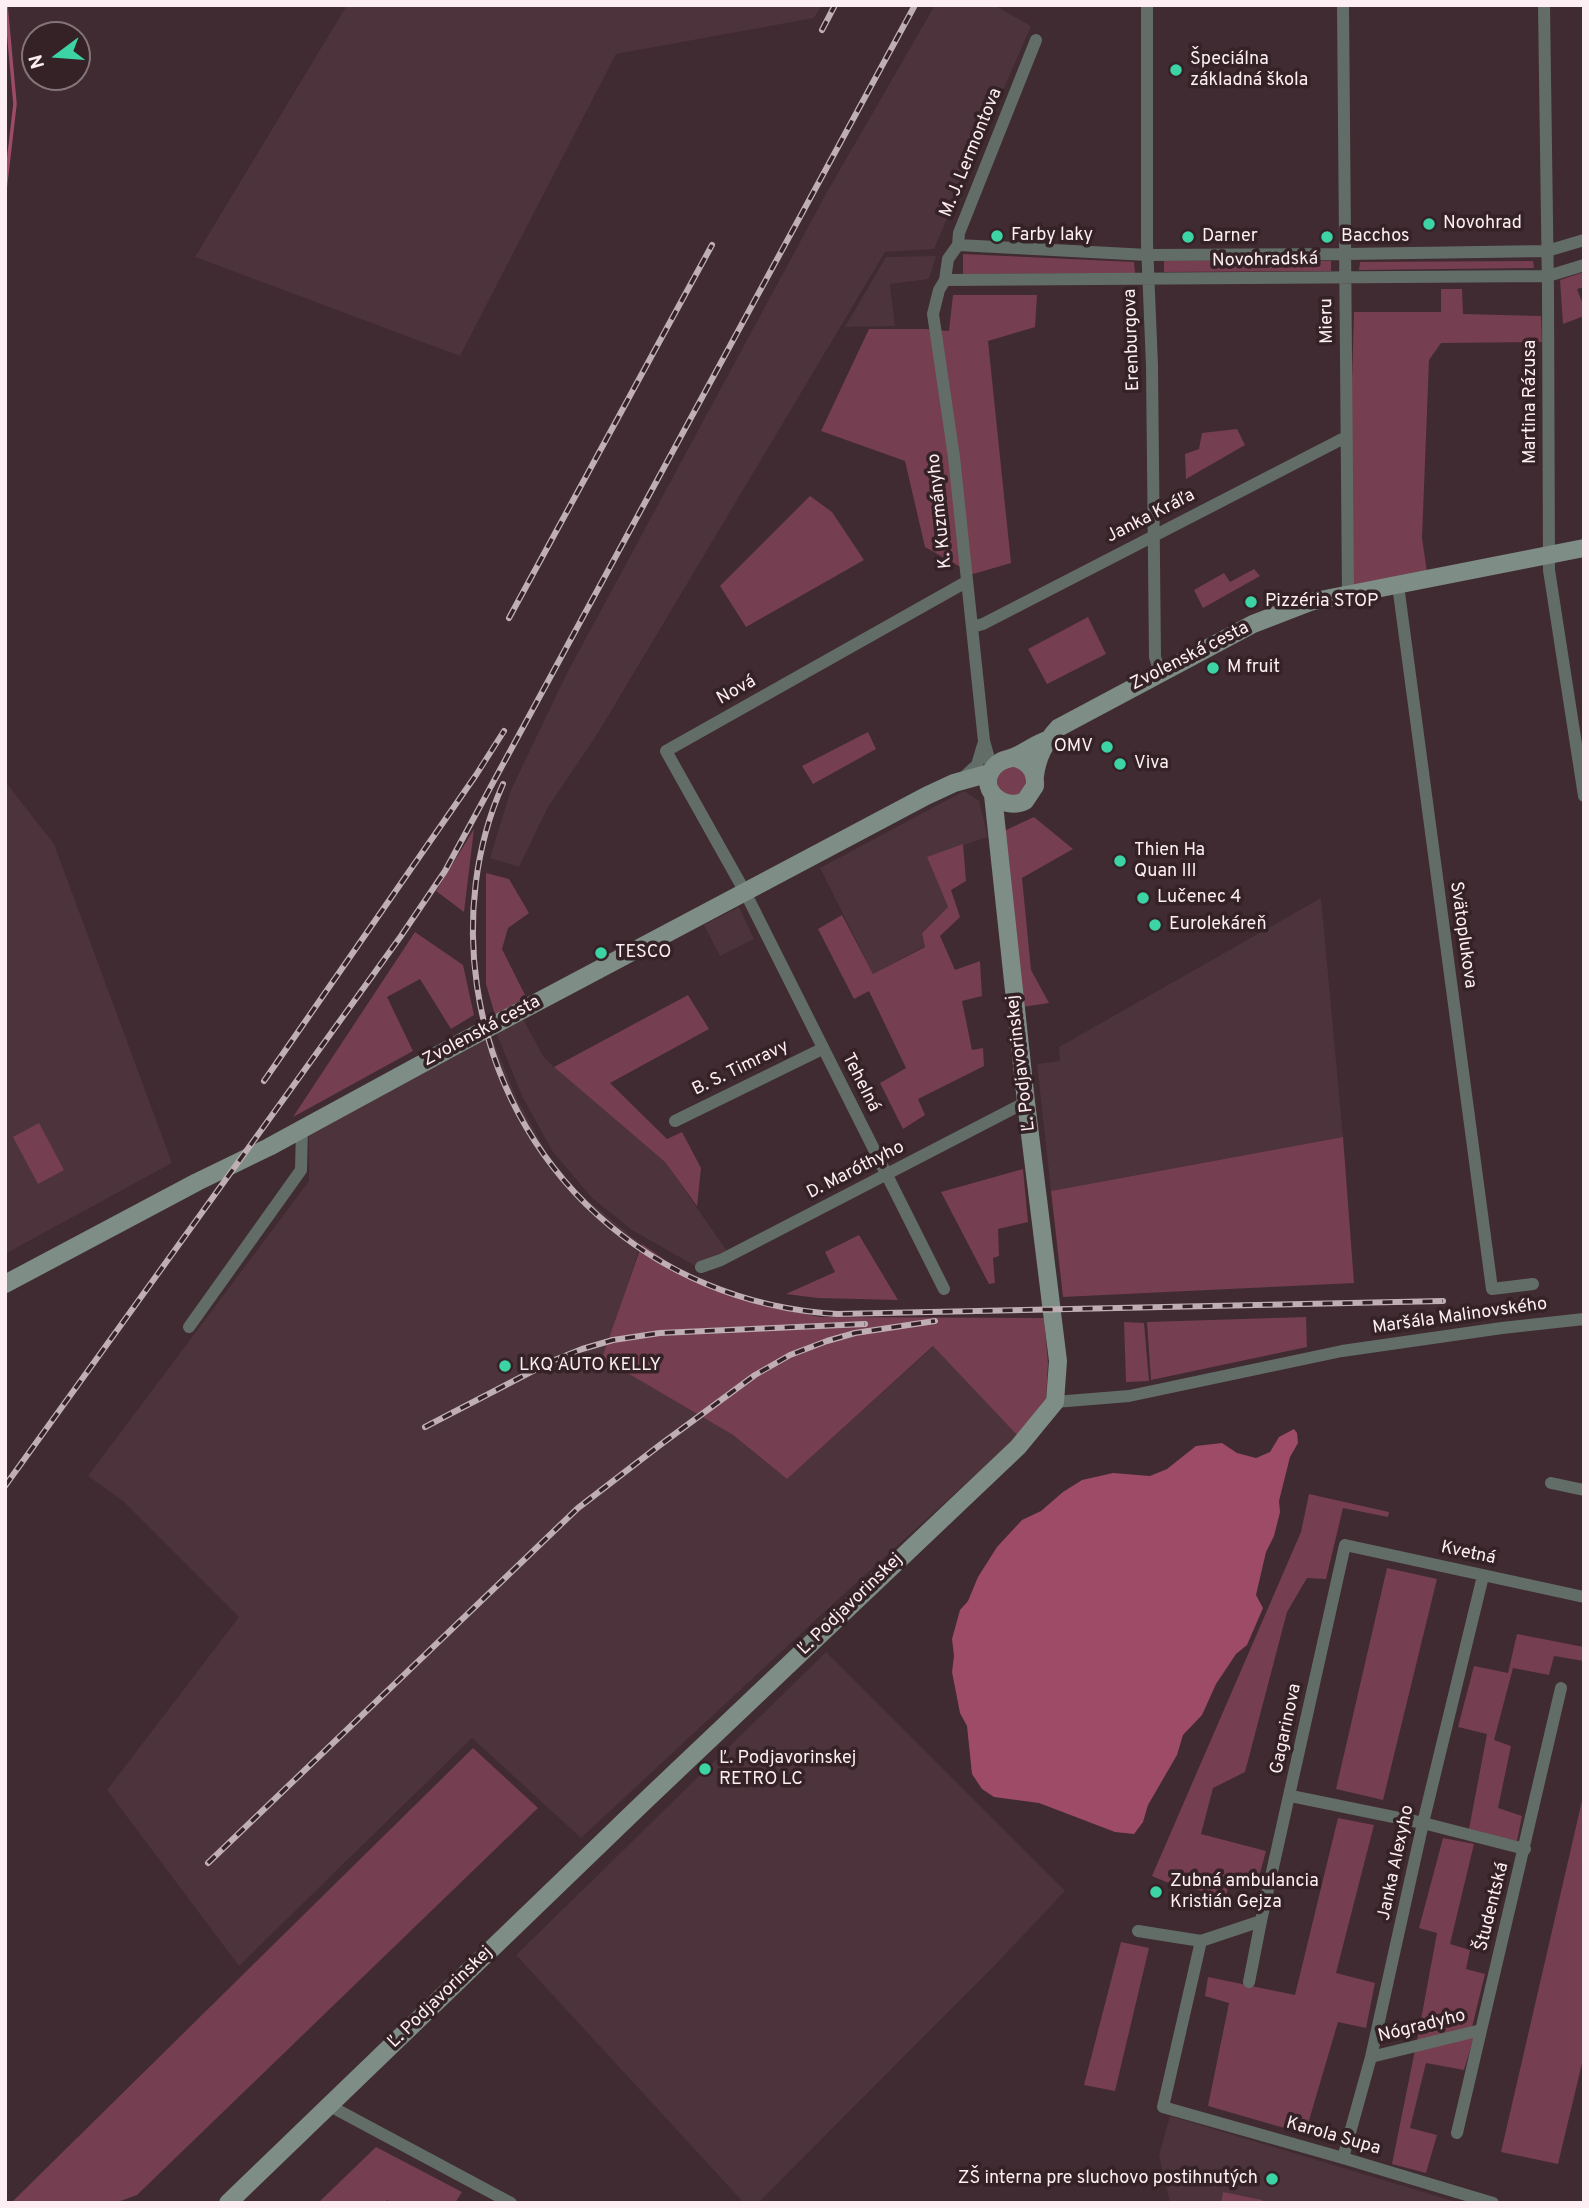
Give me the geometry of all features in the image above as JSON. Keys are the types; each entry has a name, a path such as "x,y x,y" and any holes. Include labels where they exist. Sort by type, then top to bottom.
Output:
{"street":[{"name":"Erenburgova","path":"1147,5 1148,280 1152,366 1155,657 1160,673"},
{"name":"Mieru","path":"1343,5 1348,594"},
{"name":"Martina Rázusa","path":"1544,5 1549,569 1580,744 1584,796"},
{"name":"M. J. Lermontova","path":"946,280 948,259 958,245 959,233 1037,40"},
{"name":"Novohradská","path":"958,245 1148,255 1345,254 1547,251 1584,240"},
{"name":"Novohradská","path":"946,280 1548,276 1584,265"},
{"name":"K. Kuzmányho","path":"946,280 939,290 933,314 954,457 984,741"},
{"name":"Janka Kráľa","path":"972,627 983,624 1346,437"},
{"name":"Zvolenská cesta","path":"5,1284 926,796 959,781 998,774 1032,746 1047,740 1058,728 1284,611 1348,594 1584,548"},
{"name":"Nová","path":"745,892 666,751 966,582"},
{"name":"Svätoplukova","path":"1398,585 1492,1289 1534,1283"},
{"path":"984,741 998,774 1002,803 1013,805 1030,797 1035,786 1038,760 1047,740"},
{"path":"959,781 977,765 984,741"},
{"path":"998,774 1028,764 1035,776"},
{"name":"Ľ. Podjavorinskej","path":"228,2203 1018,1447 1055,1402 1058,1361 1026,1102 997,831 998,774"},
{"path":"997,831 1013,805"},
{"name":"Tehelná","path":"745,892 944,1289"},
{"name":"B. S. Timravy","path":"676,1121 822,1049"},
{"name":"D. Maróthyho","path":"701,1267 721,1260 1026,1102"},
{"path":"189,1327 301,1170 302,1128"},
{"name":"Maršála Malinovského","path":"1055,1402 1129,1396 1342,1351 1529,1324 1584,1320"},
{"path":"1551,1483 1584,1490"},
{"name":"Kvetná","path":"1345,1545 1584,1597"},
{"name":"Gagarinova","path":"1249,1982 1345,1545"},
{"name":"Janka Alexyho","path":"1343,2158 1371,2057 1423,1823 1483,1576"},
{"name":"Študentská","path":"1457,2133 1561,1688"},
{"path":"1291,1796 1423,1823 1525,1849"},
{"path":"1138,1931 1200,1941 1261,1921"},
{"name":"Karola Supa","path":"1200,1941 1163,2107 1493,2203"},
{"name":"Nógradyho","path":"1371,2057 1481,2030"},
{"path":"330,2106 511,2203"}],"shaded area":[{"path":"347,5 822,5 814,18 616,54 460,356 195,257"},
{"path":"935,5 994,5 1031,26 934,249 885,252 598,733 548,807 519,867 490,858 510,792 567,673 827,192"},
{"path":"963,254 1134,262 1135,273 963,274"},
{"path":"936,256 929,279 890,284 895,326 845,327 886,257"},
{"path":"1164,261 1331,261 1331,271 1164,272"},
{"path":"1533,261 1534,268 1359,270 1360,262"},
{"path":"1584,272 1584,287 1577,289 1584,307 1584,316 1563,324 1560,280"},
{"path":"1441,289 1462,289 1463,314 1541,316 1542,342 1441,343 1429,360 1422,538 1427,572 1346,588 1354,312 1441,312"},
{"path":"953,295 1037,295 1035,327 988,341 1011,563 973,574 925,547 905,461 821,431 869,329 949,331"},
{"path":"1237,429 1245,445 1186,479 1185,454 1199,449 1202,433"},
{"path":"810,496 832,512 864,560 746,627 720,586"},
{"path":"1254,569 1260,576 1203,608 1194,590 1224,573 1230,582"},
{"path":"1088,617 1106,654 1047,684 1028,649"},
{"path":"868,732 876,749 813,784 802,766"},
{"path":"1012,766 1022,771 1027,781 1022,791 1012,796 1002,791 997,781 1002,771"},
{"path":"8,785 54,844 172,1163 5,1254 5,786"},
{"path":"964,791 979,801 988,837 927,857 948,907 922,932 925,946 873,974 820,868"},
{"path":"1034,817 1073,849 1022,878 1031,970 1049,1003 1022,1007 1005,856 1006,830"},
{"path":"474,829 464,912 436,891"},
{"path":"963,844 966,881 951,890 960,917 940,936 955,970 980,961 982,996 962,1001 972,1050 983,1048 984,1066 918,1099 925,1115 903,1129 880,1083 906,1068 869,991 854,999 818,929 842,915 873,974 925,947 922,933 948,907 927,857"},
{"path":"486,873 509,879 529,913 508,928 502,949 526,997 495,1015 486,984"},
{"path":"1321,898 1343,1137 1051,1191 1037,1064 1060,1061 1059,1047"},
{"path":"739,907 754,939 720,956 704,925"},
{"path":"415,932 463,965 474,1015 451,1029 420,979 387,997 413,1051 293,1117"},
{"path":"688,995 709,1029 610,1083 667,1139 682,1132 701,1168 697,1206 665,1162 554,1067"},
{"path":"521,1015 543,1056 665,1162 727,1251 697,1267 632,1230 592,1198 553,1152 523,1098 495,1030"},
{"path":"490,1033 516,1097 548,1155 580,1194 641,1244 603,1358 733,1435 787,1479 934,1346 1018,1436 581,1838 472,1738 239,1966 107,1790 239,1617 123,1501 88,1476 309,1181 309,1128"},
{"path":"39,1123 64,1170 38,1184 13,1137"},
{"path":"1343,1137 1354,1283 1063,1297 1051,1191"},
{"path":"1023,1169 1028,1222 998,1229 999,1256 993,1258 995,1283 989,1284 941,1192"},
{"path":"859,1235 898,1300 818,1298 786,1294 835,1272 825,1252"},
{"path":"642,1244 674,1266 711,1286 760,1305 820,1317 1044,1318 1048,1363 1046,1400 1018,1436 933,1346 787,1479 733,1435 602,1358"},
{"path":"1306,1317 1307,1347 1151,1380 1147,1322"},
{"path":"1124,1322 1144,1323 1149,1381 1126,1382"},
{"path":"1294,1429 1298,1443 1290,1457 1279,1501 1280,1512 1274,1536 1266,1552 1256,1595 1263,1608 1247,1645 1236,1654 1216,1684 1202,1715 1183,1735 1177,1755 1148,1805 1143,1822 1134,1834 1115,1832 1039,1803 994,1797 982,1789 972,1774 967,1726 960,1713 952,1672 952,1639 960,1610 968,1601 978,1577 997,1547 1022,1520 1041,1511 1082,1480 1113,1473 1150,1476 1167,1469 1196,1446 1222,1443 1237,1453 1256,1458 1270,1452 1279,1437"},
{"path":"1309,1494 1389,1512 1388,1517 1343,1508 1326,1579 1307,1578 1287,1612 1245,1772 1213,1788 1201,1834 1266,1851 1257,1884 1230,1879 1226,1896 1171,1884 1152,1876 1301,1532"},
{"path":"1387,1568 1437,1579 1383,1800 1336,1789"},
{"path":"1517,1634 1584,1647 1584,1661 1554,1656 1549,1675 1513,1668 1494,1740 1511,1746 1498,1808 1522,1816 1517,1841 1469,1829 1487,1734 1458,1727 1474,1666 1508,1673"},
{"path":"826,1652 1065,1891 758,2203 744,2203 516,1955"},
{"path":"473,1748 538,1808 137,2195 115,2203 11,2203"},
{"path":"1584,1792 1584,2055 1558,2164 1501,2152"},
{"path":"1338,1818 1374,1825 1336,1973 1375,1983 1366,2028 1338,2022 1305,2134 1208,2106 1229,2003 1205,1996 1208,1977 1295,1995"},
{"path":"1443,1838 1474,1844 1450,1944 1470,1950 1466,1969 1485,1974 1472,2027 1417,2041 1437,1933 1419,1928"},
{"path":"1121,1942 1149,1948 1115,2091 1084,2085"},
{"path":"1474,2037 1464,2070 1426,2063 1410,2128 1437,2135 1426,2173 1392,2164 1415,2050"},
{"name":"ZŠ interna pre sluchovo postihnutých","path":"1170,2116 1460,2203 1170,2203 1159,2155"},
{"path":"376,2147 462,2192 455,2203 391,2203 387,2200 385,2203 318,2203"},
{"path":"1223,2192 1262,2200 1262,2203 1221,2203"}],"waterway":[{"path":"5,190 15,104 6,5"}],"railway":[{"path":"822,30 835,5"},
{"path":"5,1486 445,871 915,5"},
{"path":"509,618 712,245"},
{"path":"264,1081 504,731"},
{"path":"503,784 486,833 473,909 477,986 493,1052 518,1113 554,1168 597,1215 648,1254 706,1284 769,1304 837,1314 1443,1301"},
{"path":"208,1863 578,1508 660,1445 755,1375 790,1355 855,1333 935,1321"},
{"path":"425,1427 552,1361 613,1340 660,1333 865,1324"}],"place":[{"name":"Špeciálna základná škola","path":"1176,70"},
{"name":"Novohrad","path":"1429,224"},
{"name":"Farby laky","path":"997,236"},
{"name":"Darner","path":"1188,237"},
{"name":"Bacchos","path":"1327,237"},
{"name":"Pizzéria STOP","path":"1251,602"},
{"name":"M fruit","path":"1213,668"},
{"name":"OMV","path":"1107,747"},
{"name":"Viva","path":"1120,764"},
{"name":"Thien Ha Quan III","path":"1120,861"},
{"name":"Lučenec 4","path":"1143,898"},
{"name":"Eurolekáreň","path":"1155,925"},
{"name":"TESCO","path":"601,953"},
{"name":"LKQ AUTO KELLY","path":"505,1366"},
{"name":"Ľ. Podjavorinskej RETRO LC","path":"705,1769"},
{"name":"Zubná ambulancia Kristián Gejza","path":"1156,1892"},
{"name":"ZŠ interna pre sluchovo postihnutých","path":"1272,2179"}]}
